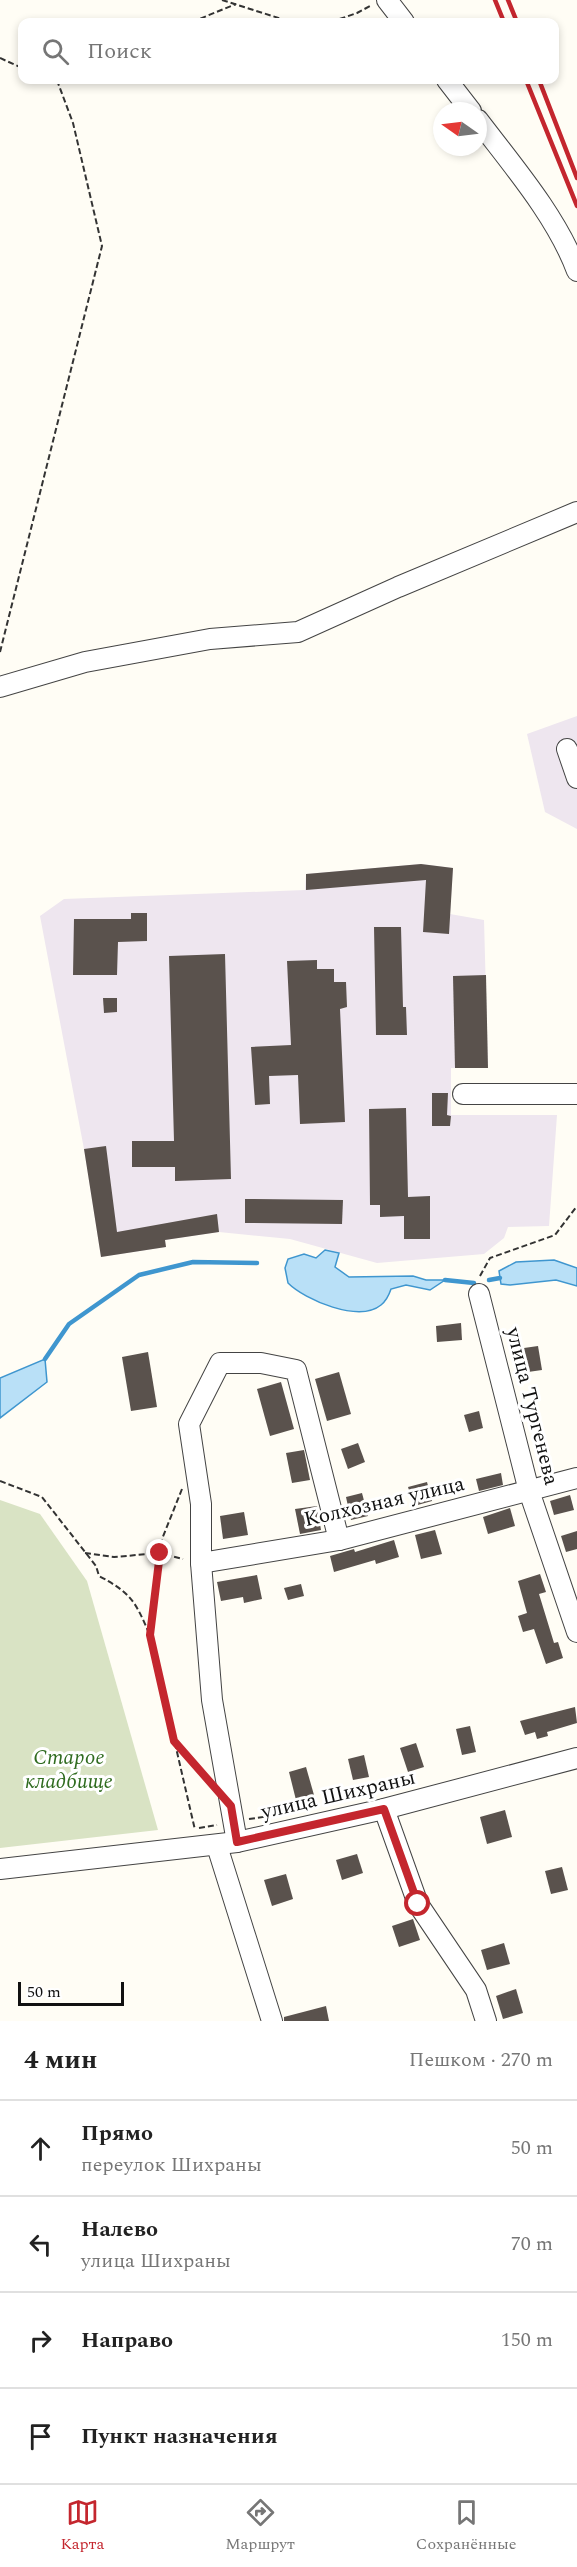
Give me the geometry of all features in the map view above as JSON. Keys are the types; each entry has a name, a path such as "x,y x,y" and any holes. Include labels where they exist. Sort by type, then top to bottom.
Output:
{"street":[{"path":"380,2 399,18"},
{"path":"450,84 464,102"},
{"path":"487,132 523,180 569,249 577,271"},
{"path":"0,687 85,662 210,639 297,632 577,512"},
{"path":"567,749 577,778"},
{"path":"463,1094 577,1095"},
{"name":"улица Тургенева","path":"479,1294 529,1491 570,1587 577,1632"},
{"path":"237,1842 212,1700 201,1563 201,1504 189,1424 220,1363 261,1363 296,1370 339,1540"},
{"name":"Колхозная улица","path":"201,1563 339,1540 577,1478"},
{"name":"улица Шихраны","path":"0,1869 204,1841 237,1842 384,1809 577,1758"},
{"path":"384,1809 418,1904 476,1990 486,2021"},
{"path":"204,1841 272,2021"}],"path":[{"path":"222,0 279,18"},
{"path":"343,18 380,2"},
{"path":"202,18 236,4"},
{"path":"0,58 18,66"},
{"path":"0,652 102,246 73,123 58,84"},
{"path":"479,1294 480,1276 490,1258 555,1235 577,1206"},
{"path":"0,1481 42,1497 96,1566 99,1576 122,1588 136,1605 150,1635 174,1741 204,1841 233,1821 277,1815"},
{"path":"150,1635 162,1539 182,1488"},
{"path":"86,1553 114,1557 160,1553 201,1563"},
{"path":"174,1741 209,1782"}],"shaded area":[{"path":"577,716 577,829 545,812 527,734"},
{"path":"421,864 453,868 450,914 484,920 488,1068 451,1068 451,1115 557,1115 549,1226 508,1227 504,1238 484,1254 377,1263 290,1239 219,1232 165,1240 166,1247 101,1257 84,1149 40,916 64,899 305,890 306,874"}],"green space":[{"name":"Старое кладбище","path":"0,1500 40,1514 87,1581 158,1830 0,1848"}],"water":[{"path":"325,1250 339,1253 335,1267 349,1277 413,1276 426,1280 445,1280 430,1290 406,1285 391,1289 383,1303 371,1310 360,1312 333,1307 296,1290 288,1283 285,1268 288,1259 304,1254 316,1258"},
{"path":"554,1260 577,1268 577,1286 556,1280 501,1284 499,1271 516,1262"},
{"path":"45,1359 47,1382 0,1418 0,1378"}],"building":[{"path":"421,864 453,868 449,934 423,932 426,880 306,890 306,874"},
{"path":"131,913 147,913 147,941 118,942 117,975 73,975 74,919 131,919"},
{"path":"374,927 401,927 403,1007 406,1007 407,1035 376,1035"},
{"path":"225,954 231,1179 175,1181 175,1167 132,1167 132,1141 174,1141 169,956"},
{"path":"317,960 317,969 334,969 334,982 346,982 347,1007 340,1009 345,1122 300,1124 298,1075 269,1076 270,1104 255,1105 251,1047 291,1045 287,961"},
{"path":"486,975 488,1068 455,1068 453,976"},
{"path":"103,998 117,998 117,1012 104,1013"},
{"path":"432,1093 448,1093 447,1115 451,1116 450,1126 432,1126"},
{"path":"406,1108 408,1197 430,1196 430,1239 404,1239 404,1216 380,1217 380,1205 370,1205 369,1109"},
{"path":"106,1146 117,1232 217,1214 219,1232 165,1240 166,1247 101,1257 84,1149"},
{"path":"245,1199 343,1200 342,1224 245,1223"},
{"path":"461,1323 462,1340 437,1342 436,1326"},
{"path":"538,1346 542,1370 521,1373 517,1349"},
{"path":"148,1352 157,1407 131,1411 122,1357"},
{"path":"339,1372 351,1414 327,1421 315,1379"},
{"path":"281,1382 294,1429 270,1436 257,1389"},
{"path":"479,1411 483,1428 469,1432 464,1415"},
{"path":"358,1443 365,1462 348,1469 341,1449"},
{"path":"304,1450 310,1480 292,1483 286,1453"},
{"path":"501,1473 503,1485 479,1491 476,1479"},
{"path":"427,1482 432,1501 414,1506 408,1487"},
{"path":"362,1493 368,1516 351,1520 346,1497"},
{"path":"570,1495 574,1510 554,1515 550,1501"},
{"path":"317,1506 321,1530 300,1534 295,1509"},
{"path":"510,1508 515,1526 488,1534 483,1517"},
{"path":"244,1512 248,1535 223,1539 220,1516"},
{"path":"435,1530 442,1554 421,1559 415,1535"},
{"path":"577,1531 577,1549 566,1552 561,1536"},
{"path":"394,1540 399,1557 376,1564 375,1560 334,1572 330,1556 354,1549 355,1552"},
{"path":"540,1574 546,1592 539,1594 554,1643 558,1642 563,1658 546,1664 534,1629 523,1632 518,1616 527,1613 518,1581"},
{"path":"257,1575 262,1599 244,1603 243,1597 221,1601 217,1582"},
{"path":"301,1584 304,1596 288,1600 284,1588"},
{"path":"575,1707 577,1723 547,1732 548,1736 537,1739 535,1732 525,1735 520,1721"},
{"path":"470,1726 476,1752 462,1755 456,1729"},
{"path":"416,1743 424,1767 408,1772 400,1748"},
{"path":"364,1755 369,1777 353,1780 348,1759"},
{"path":"306,1767 314,1795 296,1800 289,1772"},
{"path":"505,1810 512,1837 487,1844 480,1817"},
{"path":"357,1854 363,1873 342,1880 336,1860"},
{"path":"562,1867 568,1890 551,1894 545,1871"},
{"path":"286,1874 293,1899 272,1906 264,1880"},
{"path":"413,1919 420,1940 399,1947 392,1926"},
{"path":"504,1943 510,1964 487,1970 481,1950"},
{"path":"516,1989 523,2013 503,2019 496,1996"},
{"path":"326,2006 329,2021 284,2021 284,2017"}],"waterway":[{"path":"45,1359 69,1324 139,1275 193,1262 257,1263"},
{"path":"489,1280 500,1278"},
{"path":"445,1280 474,1283"}],"railway":[{"path":"495,0 502,18"},
{"path":"508,0 515,18"},
{"path":"528,84 577,206"},
{"path":"541,84 577,178"}],"route":[{"path":"160,1553 150,1635 174,1741 231,1806 237,1842 384,1809 418,1904"}]}
